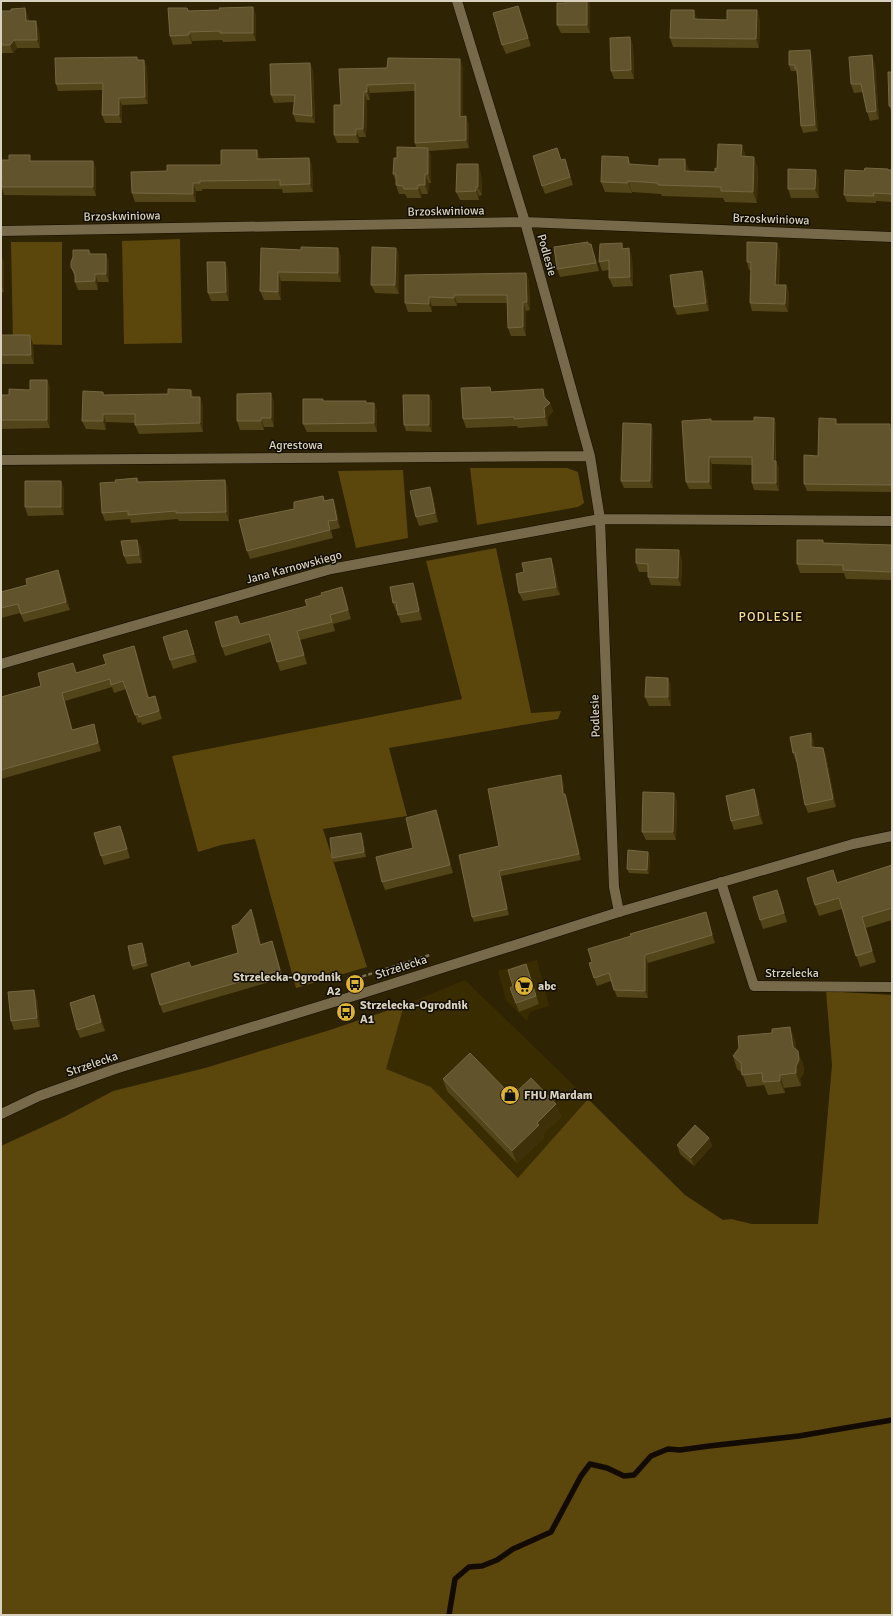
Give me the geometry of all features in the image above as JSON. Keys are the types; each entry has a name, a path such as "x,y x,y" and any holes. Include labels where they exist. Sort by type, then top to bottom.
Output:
{"street":[{"name":"Podlesie","path":"457,1 525,222 590,456 600,519 614,887 619,912"},
{"name":"Brzoskwiniowa","path":"1,231 525,222 892,237"},
{"name":"Agrestowa","path":"1,460 590,456"},
{"path":"600,519 892,521"},
{"name":"Jana Karnowskiego","path":"1,664 331,569 600,519"},
{"name":"Strzelecka","path":"1,1114 39,1096 115,1069 619,912 853,844 892,836"},
{"name":"Strzelecka","path":"721,882 754,986 892,987"}],"shaded area":[{"path":"180,239 182,343 124,344 122,241"},
{"path":"11,242 62,242 62,345 13,344"},
{"path":"470,468 567,468 578,472 584,503 578,507 477,525"},
{"path":"403,470 408,538 356,548 338,471"},
{"path":"496,548 531,713 561,711 558,719 389,748 407,816 323,829 367,967 296,988 255,839 221,845 198,852 172,756 462,699 426,561"},
{"path":"537,960 549,1006 530,1012 527,1021 506,1000 498,971"},
{"path":"465,980 588,1099 519,1178 431,1087 385,1069 404,1005"},
{"path":"826,991 892,995 892,1615 1,1615 1,1146 64,1117 113,1091 205,1068 330,1030 404,1005 386,1069 431,1087 518,1178 588,1099 685,1195 723,1220 731,1219 752,1224 818,1224 832,1065"}],"building":[{"path":"566,1 587,1 587,25 557,25 557,3 566,3"},
{"path":"518,6 528,38 502,45 493,13"},
{"path":"253,7 253,33 220,33 220,31 189,32 189,35 170,36 168,8 187,8 188,11"},
{"path":"25,8 26,21 36,21 37,40 14,40 10,45 1,45 1,11 11,11 11,9"},
{"path":"671,10 694,10 694,19 727,20 727,10 757,10 756,39 670,38"},
{"path":"630,37 631,70 611,71 610,38"},
{"path":"810,50 815,125 801,126 797,69 795,69 795,65 789,65 789,51"},
{"path":"872,55 876,111 867,112 861,84 851,84 849,57"},
{"path":"137,57 137,60 144,60 145,97 119,98 119,115 102,115 103,83 56,84 55,58"},
{"path":"388,58 460,59 460,117 466,116 466,140 415,143 415,83 367,85 367,92 364,92 363,129 356,129 356,135 334,135 334,105 341,105 339,69 387,68"},
{"path":"310,63 312,116 293,114 295,95 271,95 270,64"},
{"path":"888,72 892,72 892,106 889,106"},
{"path":"718,144 742,145 741,156 754,157 753,192 721,191 721,187 658,185 658,183 628,181 628,183 601,182 602,156 628,157 629,164 659,166 659,159 685,159 685,171 715,172 715,168 717,169"},
{"path":"397,147 428,148 428,174 425,174 425,185 418,185 418,189 404,189 403,186 396,185 396,174 393,174 394,158 397,158"},
{"path":"557,148 561,160 565,159 570,177 542,186 533,156"},
{"path":"221,150 257,150 257,159 309,158 310,184 280,185 280,180 200,181 200,183 193,183 193,194 132,193 131,172 167,171 167,165 221,165"},
{"path":"9,155 30,155 30,161 93,161 93,187 1,187 1,160 9,160"},
{"path":"457,164 478,164 478,187 476,187 476,191 456,192"},
{"path":"865,168 892,170 892,194 873,193 874,196 844,195 845,170 864,171"},
{"path":"788,169 816,170 815,189 788,189"},
{"path":"588,242 588,244 591,244 596,263 557,269 554,247"},
{"path":"747,242 777,243 775,285 786,285 785,304 750,303 751,262 747,262"},
{"path":"622,243 622,249 629,248 630,277 609,278 609,260 599,262 600,244"},
{"path":"301,247 338,248 338,273 278,272 278,292 260,291 261,248 301,250"},
{"path":"372,247 396,248 395,285 371,285"},
{"path":"73,250 89,250 89,254 106,254 106,274 95,274 95,281 75,282 75,274 71,267"},
{"path":"207,262 225,262 226,292 208,293"},
{"path":"702,271 706,303 674,307 670,275"},
{"path":"526,273 527,302 523,302 523,327 508,328 507,295 454,295 454,298 429,297 429,304 405,303 405,275"},
{"path":"1,335 30,335 31,355 1,355"},
{"path":"30,380 47,380 47,420 1,420 1,395 9,395 9,389 30,390"},
{"path":"490,387 491,392 543,389 544,397 550,403 544,408 545,417 514,419 514,417 463,419 461,388"},
{"path":"168,389 191,390 191,397 200,397 200,423 135,425 135,414 103,414 103,421 82,421 83,391 103,392 103,395 168,394"},
{"path":"271,393 271,418 261,418 261,421 237,421 237,394"},
{"path":"403,395 429,395 429,425 404,425"},
{"path":"303,399 323,399 323,401 366,401 366,403 374,403 374,423 303,424"},
{"path":"754,417 774,418 773,461 776,461 776,483 752,483 752,457 709,457 709,482 686,482 682,421 711,419 711,421 754,421"},
{"path":"819,418 836,419 836,424 890,424 890,429 892,429 892,485 804,484 804,455 818,456"},
{"path":"623,423 651,424 650,481 621,481"},
{"path":"137,478 137,482 225,480 226,512 176,513 176,511 128,515 128,511 102,513 100,483"},
{"path":"25,481 61,481 61,507 25,507"},
{"path":"430,487 435,513 416,517 410,491"},
{"path":"323,496 324,501 333,499 337,520 328,521 330,530 247,551 239,520 294,509 294,502"},
{"path":"137,540 139,555 124,556 121,541"},
{"path":"797,540 823,540 823,543 892,545 892,572 843,570 843,565 797,564"},
{"path":"636,549 679,550 678,578 648,577 648,564 636,563"},
{"path":"551,558 556,587 519,593 516,574 524,572 522,563"},
{"path":"58,570 66,602 21,614 18,604 1,608 1,592 27,585 26,579"},
{"path":"413,583 419,611 398,615 396,602 393,603 390,587"},
{"path":"342,587 348,610 330,615 332,622 297,631 304,655 277,662 269,634 222,647 215,622 237,616 240,624 307,606 305,600 322,595 321,593"},
{"path":"187,630 194,654 170,660 163,637"},
{"path":"134,646 148,698 155,696 159,711 139,717 138,714 135,715 123,681 111,685 110,679 62,693 72,730 94,724 98,743 1,770 1,697 41,686 38,673 73,663 76,673 106,664 103,655"},
{"path":"646,677 668,678 668,697 645,697"},
{"path":"811,733 811,747 823,748 833,799 805,805 795,752 793,753 790,737"},
{"path":"561,775 563,794 565,794 579,854 499,871 507,909 472,917 459,855 499,846 488,789"},
{"path":"754,789 759,815 731,821 726,796"},
{"path":"643,792 674,793 673,832 642,832"},
{"path":"436,810 450,865 382,882 376,857 413,848 406,818"},
{"path":"120,826 127,849 101,856 94,833"},
{"path":"361,833 364,852 332,858 330,838"},
{"path":"628,850 648,852 647,870 627,869"},
{"path":"892,865 892,908 862,917 872,951 856,956 839,898 815,905 807,878 833,870 837,883"},
{"path":"777,890 784,913 760,920 753,897"},
{"path":"251,909 260,945 272,941 280,970 160,1005 151,974 189,962 191,967 238,953 232,926 238,924"},
{"path":"706,912 712,935 645,955 645,991 614,990 609,973 594,978 589,963 592,962 588,949 631,936 630,934"},
{"path":"142,943 146,962 132,966 128,946"},
{"path":"526,964 536,996 516,1003 510,988 513,986 508,970"},
{"path":"34,990 37,1018 11,1021 8,992"},
{"path":"94,995 101,1022 77,1030 70,1003"},
{"path":"790,1027 793,1047 798,1051 799,1060 796,1066 796,1073 780,1075 780,1081 763,1082 762,1073 742,1075 741,1063 733,1056 739,1048 738,1036 772,1033 772,1029"},
{"path":"470,1053 512,1096 531,1078 556,1104 537,1123 539,1125 512,1151 443,1079"},
{"path":"695,1125 709,1138 691,1158 677,1145"}],"waterway":[{"path":"449,1615 455,1579 469,1567 482,1566 497,1560 513,1549 551,1532 581,1476 590,1464 607,1468 624,1476 634,1475 651,1456 668,1449 680,1450 799,1436 892,1420"}],"place":[{"name":"Strzelecka-Ogrodnik A2","path":"355,984"},
{"name":"abc","path":"524,986"},
{"name":"Strzelecka-Ogrodnik A1","path":"346,1012"},
{"name":"FHU Mardam","path":"510,1095"}],"district":[{"name":"PODLESIE","path":"771,616"}]}
